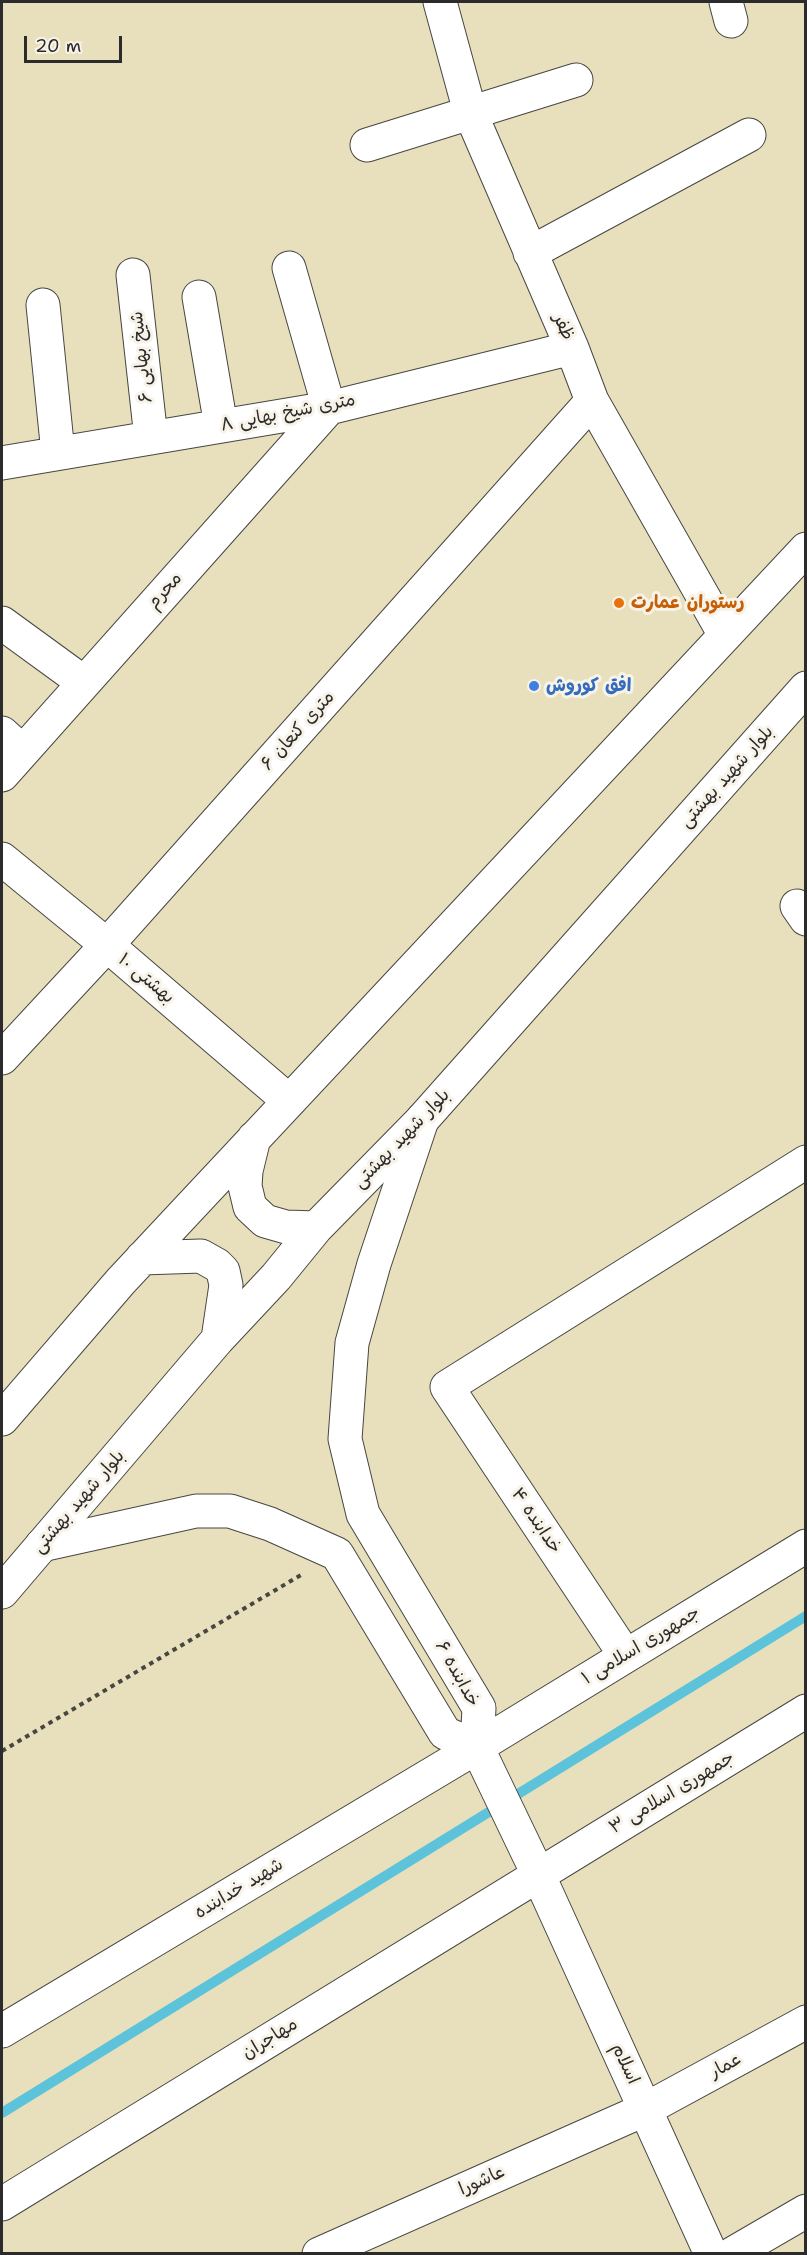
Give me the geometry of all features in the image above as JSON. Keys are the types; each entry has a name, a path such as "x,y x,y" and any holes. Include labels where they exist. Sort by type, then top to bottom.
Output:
{"street":[{"name":"ظفر","path":"440,2 470,112 572,348 592,401 725,635"},
{"path":"367,145 576,81"},
{"path":"530,253 750,135"},
{"path":"289,268 329,408"},
{"name":"شیخ بهایی ۶","path":"133,275 151,438"},
{"path":"199,297 221,426"},
{"path":"43,305 58,453"},
{"name":"۸ متری شیخ بهایی","path":"2,463 329,408 572,348"},
{"name":"۶ متری کنعان","path":"2,1059 592,401"},
{"name":"محرم","path":"8,753 83,682 329,408"},
{"path":"2,1419 142,1258 806,549"},
{"path":"2,624 83,682"},
{"name":"بلوار شهید بهشتی","path":"2,1592 316,1228 422,1120 806,688"},
{"name":"بهشتی ۱۰","path":"2,860 289,1101"},
{"name":"خدابنده ۶","path":"422,1120 374,1264 352,1343 345,1439 363,1514 479,1708 477,1747"},
{"path":"254,1138 245,1186 250,1207 265,1221 286,1227 316,1228"},
{"name":"خدابنده ۴","path":"626,1655 447,1387 806,1162"},
{"path":"142,1258 201,1256 217,1265 223,1272 226,1285 219,1339"},
{"path":"42,1545 196,1510 230,1511 270,1524 337,1554 446,1733 477,1747"},
{"name":"جمهوری اسلامی ۱","path":"477,1747 806,1546"},
{"name":"جمهوری اسلامی ۳","path":"538,1874 806,1711"},
{"name":"اسلام","path":"477,1747 538,1874 711,2253"},
{"name":"شهید خدابنده","path":"2,2031 477,1747"},
{"name":"مهاجران","path":"2,2204 538,1874"},
{"name":"عمار","path":"646,2109 806,2022"},
{"name":"عاشورا","path":"319,2253 646,2109"},
{"path":"732,2253 806,2211"}],"path":[{"path":"2,1751 337,1554"}],"waterway":[{"path":"2,2113 806,1616"}],"place":[{"name":"رستوران عمارت","path":"619,603"},
{"name":"افق کوروش","path":"534,686"}]}
